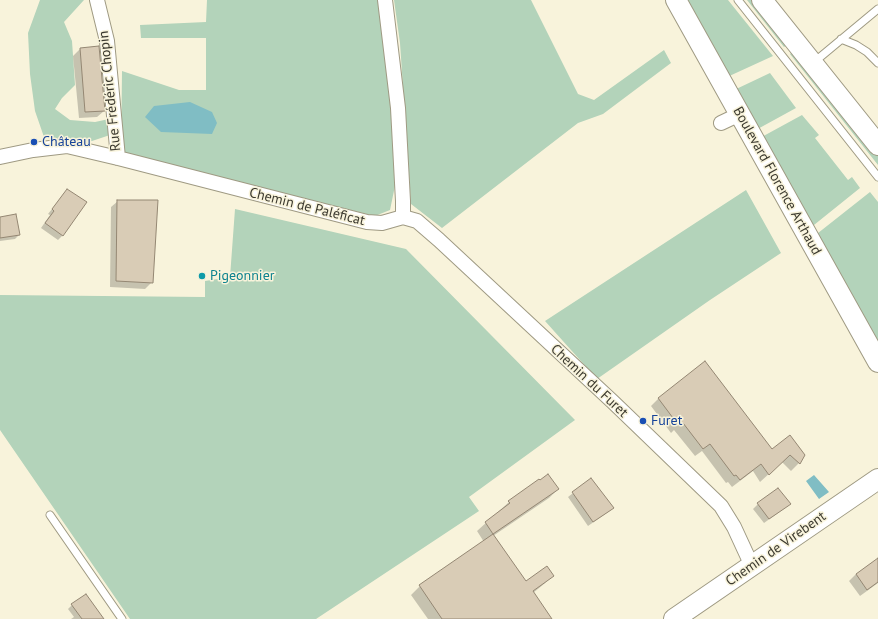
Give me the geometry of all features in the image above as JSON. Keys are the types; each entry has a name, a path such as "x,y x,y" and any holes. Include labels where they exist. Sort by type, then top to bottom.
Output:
{"street":[{"name":"Rue Frédéric Chopin","path":"97,0 107,41 118,158"},
{"path":"385,0 398,108 404,201 403,217"},
{"name":"Boulevard Florence Arthaud","path":"676,0 878,362"},
{"path":"762,0 878,145"},
{"path":"721,123 740,114"},
{"name":"Chemin de Paléficat","path":"0,157 33,150 66,146 366,222 382,223 403,217"},
{"name":"Chemin du Furet","path":"403,217 417,221 439,240 721,506 734,527 752,566"},
{"name":"Chemin de Virebent","path":"674,619 878,479"}],"lane":[{"path":"738,0 878,177"},
{"path":"813,63 878,9"},
{"path":"841,39 856,45 867,52 878,63"},
{"path":"50,515 122,619"}],"green space":[{"path":"40,0 84,0 64,22 72,41 75,85 62,98 55,109 70,120 95,122 109,119 110,135 92,141 74,144 44,137 35,111 30,74 28,33"},
{"path":"207,0 382,0 394,105 396,181 390,210 375,216 121,154 122,71 179,90 206,90 206,38 141,38 140,25 206,22"},
{"path":"394,0 531,0 578,94 594,100 664,50 671,63 603,114 578,123 442,228 411,204 400,43"},
{"path":"682,0 728,0 773,56 725,78"},
{"path":"747,0 757,0 791,42 784,47"},
{"path":"796,49 878,152 878,165 790,54"},
{"path":"770,73 796,108 754,131 732,91"},
{"path":"802,115 819,135 815,138 848,180 852,177 860,188 809,229 758,139"},
{"path":"746,190 781,253 710,300 597,379 545,321"},
{"path":"870,192 878,202 878,355 813,237"},
{"path":"235,209 406,249 575,420 469,497 479,511 316,619 130,619 0,430 0,295 205,297 205,281 230,277"}],"water":[{"path":"190,102 212,112 217,123 212,134 161,132 145,117 154,106"},
{"path":"814,475 829,492 819,499 806,481"}],"building":[{"path":"99,46 105,111 85,112 80,48"},
{"path":"67,189 87,202 63,236 45,223 54,211 52,209"},
{"path":"117,200 158,200 153,283 116,281"},
{"path":"16,214 20,235 0,238 0,217"},
{"path":"705,361 772,449 790,435 805,455 800,464 790,455 769,475 761,464 740,480 736,475 734,476 710,444 703,449 683,423 679,426 658,398"},
{"path":"548,474 559,489 493,534 485,522 510,503 508,501"},
{"path":"591,478 614,508 593,522 572,492"},
{"path":"778,488 791,504 769,519 757,503"},
{"path":"493,534 526,581 547,566 554,576 533,591 552,619 442,619 419,585"},
{"path":"878,558 878,582 867,590 856,574"},
{"path":"86,594 104,619 82,619 71,604"}],"place":[{"name":"Château","path":"34,142"},
{"name":"Pigeonnier","path":"202,276"},
{"name":"Furet","path":"643,421"}]}
